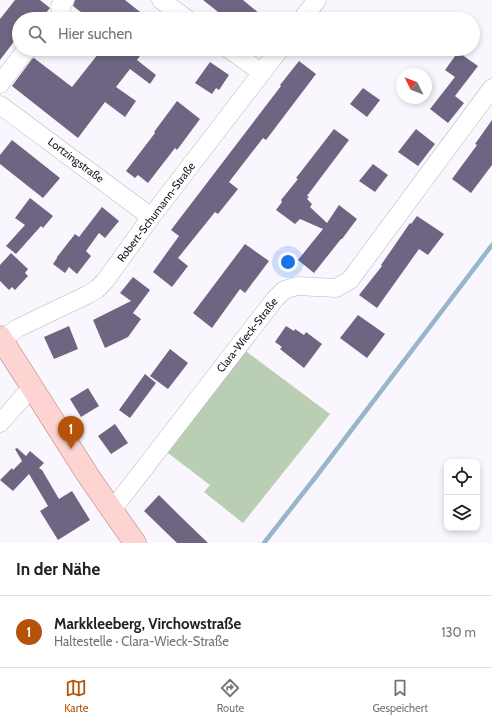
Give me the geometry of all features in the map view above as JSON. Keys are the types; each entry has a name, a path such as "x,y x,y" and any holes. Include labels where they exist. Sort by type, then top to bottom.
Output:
{"main road":[{"path":"1,338 89,477 135,543"}],"street":[{"path":"62,12 60,6 65,0"},
{"path":"161,0 177,12"},
{"path":"307,12 316,0"},
{"path":"0,84 21,56"},
{"path":"239,56 262,73"},
{"name":"Robert-Schumann-Straße","path":"1,338 18,328 89,294 105,281 151,217 275,56"},
{"name":"Clara-Wieck-Straße","path":"112,510 284,290 297,286 336,288 350,280 492,88"},
{"name":"Lortzingstraße","path":"0,105 151,217"},
{"path":"0,423 32,386"}],"green space":[{"path":"239,346 330,414 243,523 204,492 210,485 160,447"}],"building":[{"path":"15,0 40,0 50,8 47,12 12,12 12,44 0,60 0,19"},
{"path":"75,0 125,0 140,12 81,12 73,6"},
{"path":"203,0 243,0 258,12 218,12"},
{"path":"96,56 140,56 137,60 156,75 150,84 130,69 116,87 136,101 125,117 105,102 78,138 12,86 34,58 72,87"},
{"path":"455,56 464,56 478,66 455,96 464,103 448,123 430,109 455,77 445,70"},
{"path":"299,61 316,74 266,140 263,138 229,182 238,189 218,214 215,212 178,258 188,266 172,287 153,272 179,236 171,230"},
{"path":"210,62 229,75 219,90 216,88 212,94 195,83"},
{"path":"363,88 380,100 367,117 350,104"},
{"path":"177,101 200,119 177,150 175,148 148,183 138,175 135,178 126,171"},
{"path":"492,120 492,165 471,193 452,179 477,145 475,144"},
{"path":"334,129 349,140 307,196 309,197 307,199 312,204 310,207 327,223 339,205 357,219 314,273 298,260 323,229 300,219 295,224 276,210 282,202 281,200 298,179 296,178"},
{"path":"416,129 435,144 418,166 398,152"},
{"path":"12,140 60,178 43,198 0,164 0,155"},
{"path":"373,164 388,175 375,192 359,181"},
{"path":"30,198 53,216 43,228 41,226 16,254 6,246 25,225 15,218"},
{"path":"102,207 119,221 105,238 99,233 86,251 91,256 77,274 69,267 65,273 53,264 75,234 79,237"},
{"path":"417,216 444,234 428,255 419,249 377,308 359,295 382,266 381,265 410,223 411,224"},
{"path":"245,244 269,261 245,293 240,289 212,328 193,313"},
{"path":"11,253 28,269 25,273 28,276 15,290 12,287 9,290 0,281 0,265"},
{"path":"133,277 150,290 133,313 141,319 128,337 105,348 93,320 131,301 120,293"},
{"path":"358,315 385,334 367,358 340,338"},
{"path":"69,326 78,349 54,359 44,337"},
{"path":"286,326 294,331 295,329 304,335 306,332 322,344 304,368 280,349 282,347 275,342"},
{"path":"170,349 188,363 168,389 150,376"},
{"path":"145,374 156,383 130,418 119,410"},
{"path":"88,388 99,406 81,417 70,399"},
{"path":"115,424 128,443 111,454 98,436"},
{"path":"17,448 26,456 30,451 44,463 39,468 42,470 59,499 72,491 90,520 58,540 40,511 48,506 29,474 13,491 0,480 12,468 13,470 22,461 15,449"},
{"path":"159,495 208,543 177,543 144,511"}],"waterway":[{"path":"264,543 492,245"}],"place":[{"name":"Markkleeberg, Virchowstraße","path":"71,449"}]}
